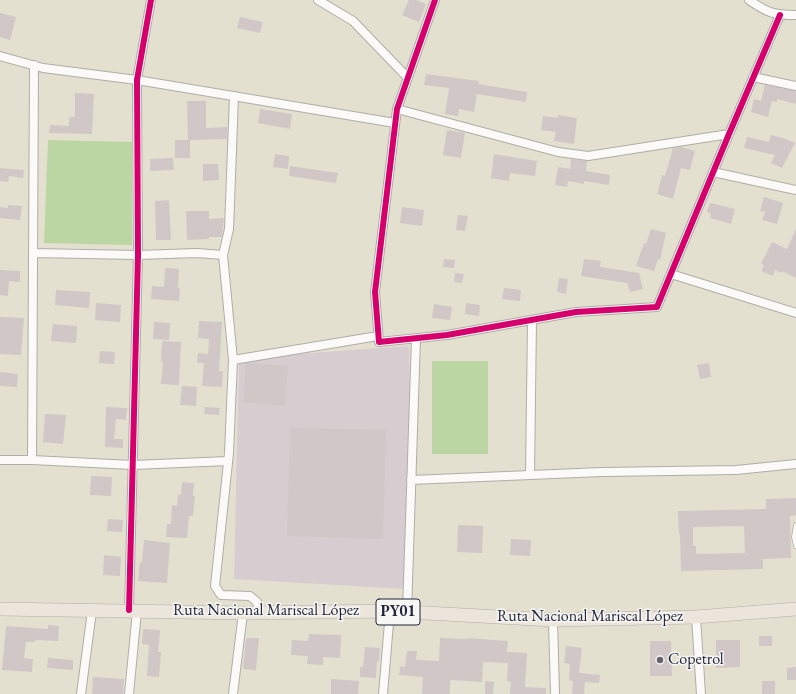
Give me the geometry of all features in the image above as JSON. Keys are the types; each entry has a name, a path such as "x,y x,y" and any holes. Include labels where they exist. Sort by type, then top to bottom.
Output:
{"highway":[{"name":"Ruta Nacional Mariscal López","path":"0,610 133,610 243,613 390,611 554,620 696,617 796,609"}],"street":[{"path":"129,694 133,610 133,465 138,254 137,80 151,0"},
{"path":"318,0 353,21 408,78"},
{"path":"434,0 397,109 375,292 379,342 447,335 576,312 657,307 728,134 780,15"},
{"path":"749,0 766,11 780,15 796,15"},
{"path":"0,56 43,68 137,80 395,123"},
{"path":"32,460 34,65"},
{"path":"753,78 796,86"},
{"path":"234,96 229,229 223,255 233,360 228,461 215,586 221,595 250,596 257,602 259,613"},
{"path":"397,109 558,152 588,156 728,134"},
{"path":"713,172 796,190"},
{"path":"33,253 197,253 223,255"},
{"path":"671,274 796,313"},
{"path":"530,475 532,320"},
{"path":"233,360 378,336"},
{"path":"408,612 416,338"},
{"path":"0,460 32,460 133,465 228,461"},
{"path":"411,480 602,472 736,470 796,464"},
{"path":"81,694 92,611"},
{"path":"383,694 390,611"},
{"path":"233,694 243,613"},
{"path":"696,617 701,694"},
{"path":"554,620 555,694"}],"lane":[{"path":"796,525 794,537 796,546"}],"shaded area":[{"path":"409,346 411,480 404,589 234,579 239,358"}],"green space":[{"path":"48,140 132,142 132,245 44,243"},
{"path":"432,361 488,361 488,454 432,454"}],"building":[{"path":"409,0 416,0 426,4 419,22 402,15"},
{"path":"0,13 16,17 10,40 0,37"},
{"path":"240,17 263,22 260,33 237,28"},
{"path":"426,74 479,81 478,84 527,92 526,102 477,94 474,112 459,109 458,116 445,114 449,88 424,85"},
{"path":"765,85 796,91 796,104 777,99 777,102 772,101 768,117 751,112 754,99 761,101"},
{"path":"75,93 94,94 92,134 49,133 50,125 69,126 69,117 75,117"},
{"path":"187,101 206,101 206,128 227,127 227,139 190,140 190,158 175,158 175,140 188,140"},
{"path":"260,109 292,114 290,129 258,123"},
{"path":"558,115 577,118 574,144 554,141 556,132 541,130 543,116 558,118"},
{"path":"447,130 465,133 461,158 443,155"},
{"path":"771,135 795,143 782,168 771,163 775,155 744,148 747,137 769,142"},
{"path":"682,147 695,151 690,170 681,168 673,199 657,194 662,175 665,176 673,148"},
{"path":"275,154 289,156 288,169 273,167"},
{"path":"494,154 537,161 535,176 510,173 509,181 491,178"},
{"path":"173,158 174,170 150,171 150,159"},
{"path":"571,159 587,161 586,171 610,175 609,185 584,181 584,184 568,181 567,187 555,185 558,167 570,169"},
{"path":"203,164 218,164 219,180 203,181"},
{"path":"290,166 338,173 336,183 289,176"},
{"path":"0,168 24,170 23,178 9,176 8,182 0,181"},
{"path":"764,197 783,203 777,224 762,220 765,212 760,211"},
{"path":"169,200 171,240 156,240 155,201"},
{"path":"710,203 735,209 731,224 710,218 711,213 707,212"},
{"path":"8,205 22,206 20,220 0,218 0,207 8,208"},
{"path":"402,207 424,210 422,226 400,223"},
{"path":"186,211 209,211 209,219 224,218 222,237 187,240"},
{"path":"458,215 468,216 465,231 456,230"},
{"path":"651,229 666,233 660,260 658,259 654,271 636,266 644,243 646,244"},
{"path":"796,229 796,278 782,271 781,273 775,270 773,276 761,271 764,265 761,264 772,242 787,249"},
{"path":"444,259 455,260 454,268 443,267"},
{"path":"584,259 601,261 600,267 639,273 643,289 630,292 627,283 581,276"},
{"path":"165,268 179,269 179,301 151,299 152,286 164,287"},
{"path":"0,270 20,271 20,282 9,281 8,296 0,295"},
{"path":"455,273 464,274 462,283 454,282"},
{"path":"559,278 568,279 566,294 557,292"},
{"path":"504,288 521,290 520,301 502,299"},
{"path":"56,290 90,292 89,308 55,305"},
{"path":"96,303 121,305 120,322 95,320"},
{"path":"466,303 480,305 479,316 465,314"},
{"path":"434,304 452,307 450,320 432,318"},
{"path":"0,317 24,318 21,355 0,354"},
{"path":"199,321 222,322 219,371 223,371 222,387 202,386 204,363 197,363 198,353 208,354 209,339 198,338"},
{"path":"154,322 170,323 169,340 153,339"},
{"path":"53,324 77,326 76,343 51,341"},
{"path":"162,341 181,342 179,385 161,384 163,362 161,362"},
{"path":"100,351 115,352 114,364 99,363"},
{"path":"246,363 288,366 285,406 243,402"},
{"path":"709,363 711,377 700,379 697,365"},
{"path":"0,372 18,374 17,387 0,386"},
{"path":"182,386 197,387 196,406 180,405"},
{"path":"106,407 127,408 126,420 116,419 114,439 123,439 123,448 105,447"},
{"path":"205,407 220,408 219,415 204,414"},
{"path":"45,414 66,415 63,444 43,442"},
{"path":"290,428 386,430 383,539 287,536"},
{"path":"91,476 112,477 111,496 90,495"},
{"path":"182,482 194,483 193,496 195,496 193,516 189,516 187,538 166,537 167,524 171,524 172,505 177,506 178,494 181,495"},
{"path":"796,498 796,515 790,516 791,558 763,559 763,569 681,571 678,511 766,509 766,499","holes":["744,526 745,553 696,554 696,546 693,546 693,527"]},
{"path":"108,519 123,520 122,532 107,531"},
{"path":"458,525 483,526 482,553 457,552"},
{"path":"511,539 531,540 530,556 510,555"},
{"path":"144,540 170,543 167,583 138,581 140,562 142,563"},
{"path":"104,555 121,557 120,576 103,575"},
{"path":"48,625 59,626 58,641 35,640 35,642 26,642 24,658 33,659 32,672 2,670 6,626 48,629"},
{"path":"143,629 160,630 158,652 161,652 159,677 147,676 149,645 142,644"},
{"path":"309,634 341,635 340,658 323,657 323,665 307,664 308,656 291,655 292,640 308,641"},
{"path":"759,636 772,636 772,646 759,646"},
{"path":"246,638 259,638 256,670 243,669"},
{"path":"440,638 468,638 508,641 507,652 527,653 525,687 546,688 546,694 510,694 511,682 507,681 508,663 483,662 482,682 452,680 450,681 450,694 422,694 423,677 399,675 400,667 405,667 407,651 417,651 416,660 439,661"},
{"path":"716,640 740,640 740,667 716,668"},
{"path":"650,641 671,641 672,676 650,676"},
{"path":"566,646 582,648 579,673 600,675 599,683 585,682 584,694 572,694 573,681 569,680 570,664 564,663"},
{"path":"365,647 380,648 379,661 377,661 376,678 360,677 360,667 363,667"},
{"path":"48,658 73,660 73,670 47,668"},
{"path":"796,667 796,680 787,680 787,668"},
{"path":"93,677 124,679 123,694 92,694"},
{"path":"331,679 359,681 358,694 331,694"},
{"path":"485,681 494,682 493,694 485,694"},
{"path":"762,681 775,681 775,694 762,694"}],"cycle path":[{"path":"129,610 138,255 137,80 151,0"},
{"path":"435,0 397,109 375,292 379,342 447,335 576,312 657,307 780,15"}],"place":[{"name":"Copetrol","path":"660,660"}]}
